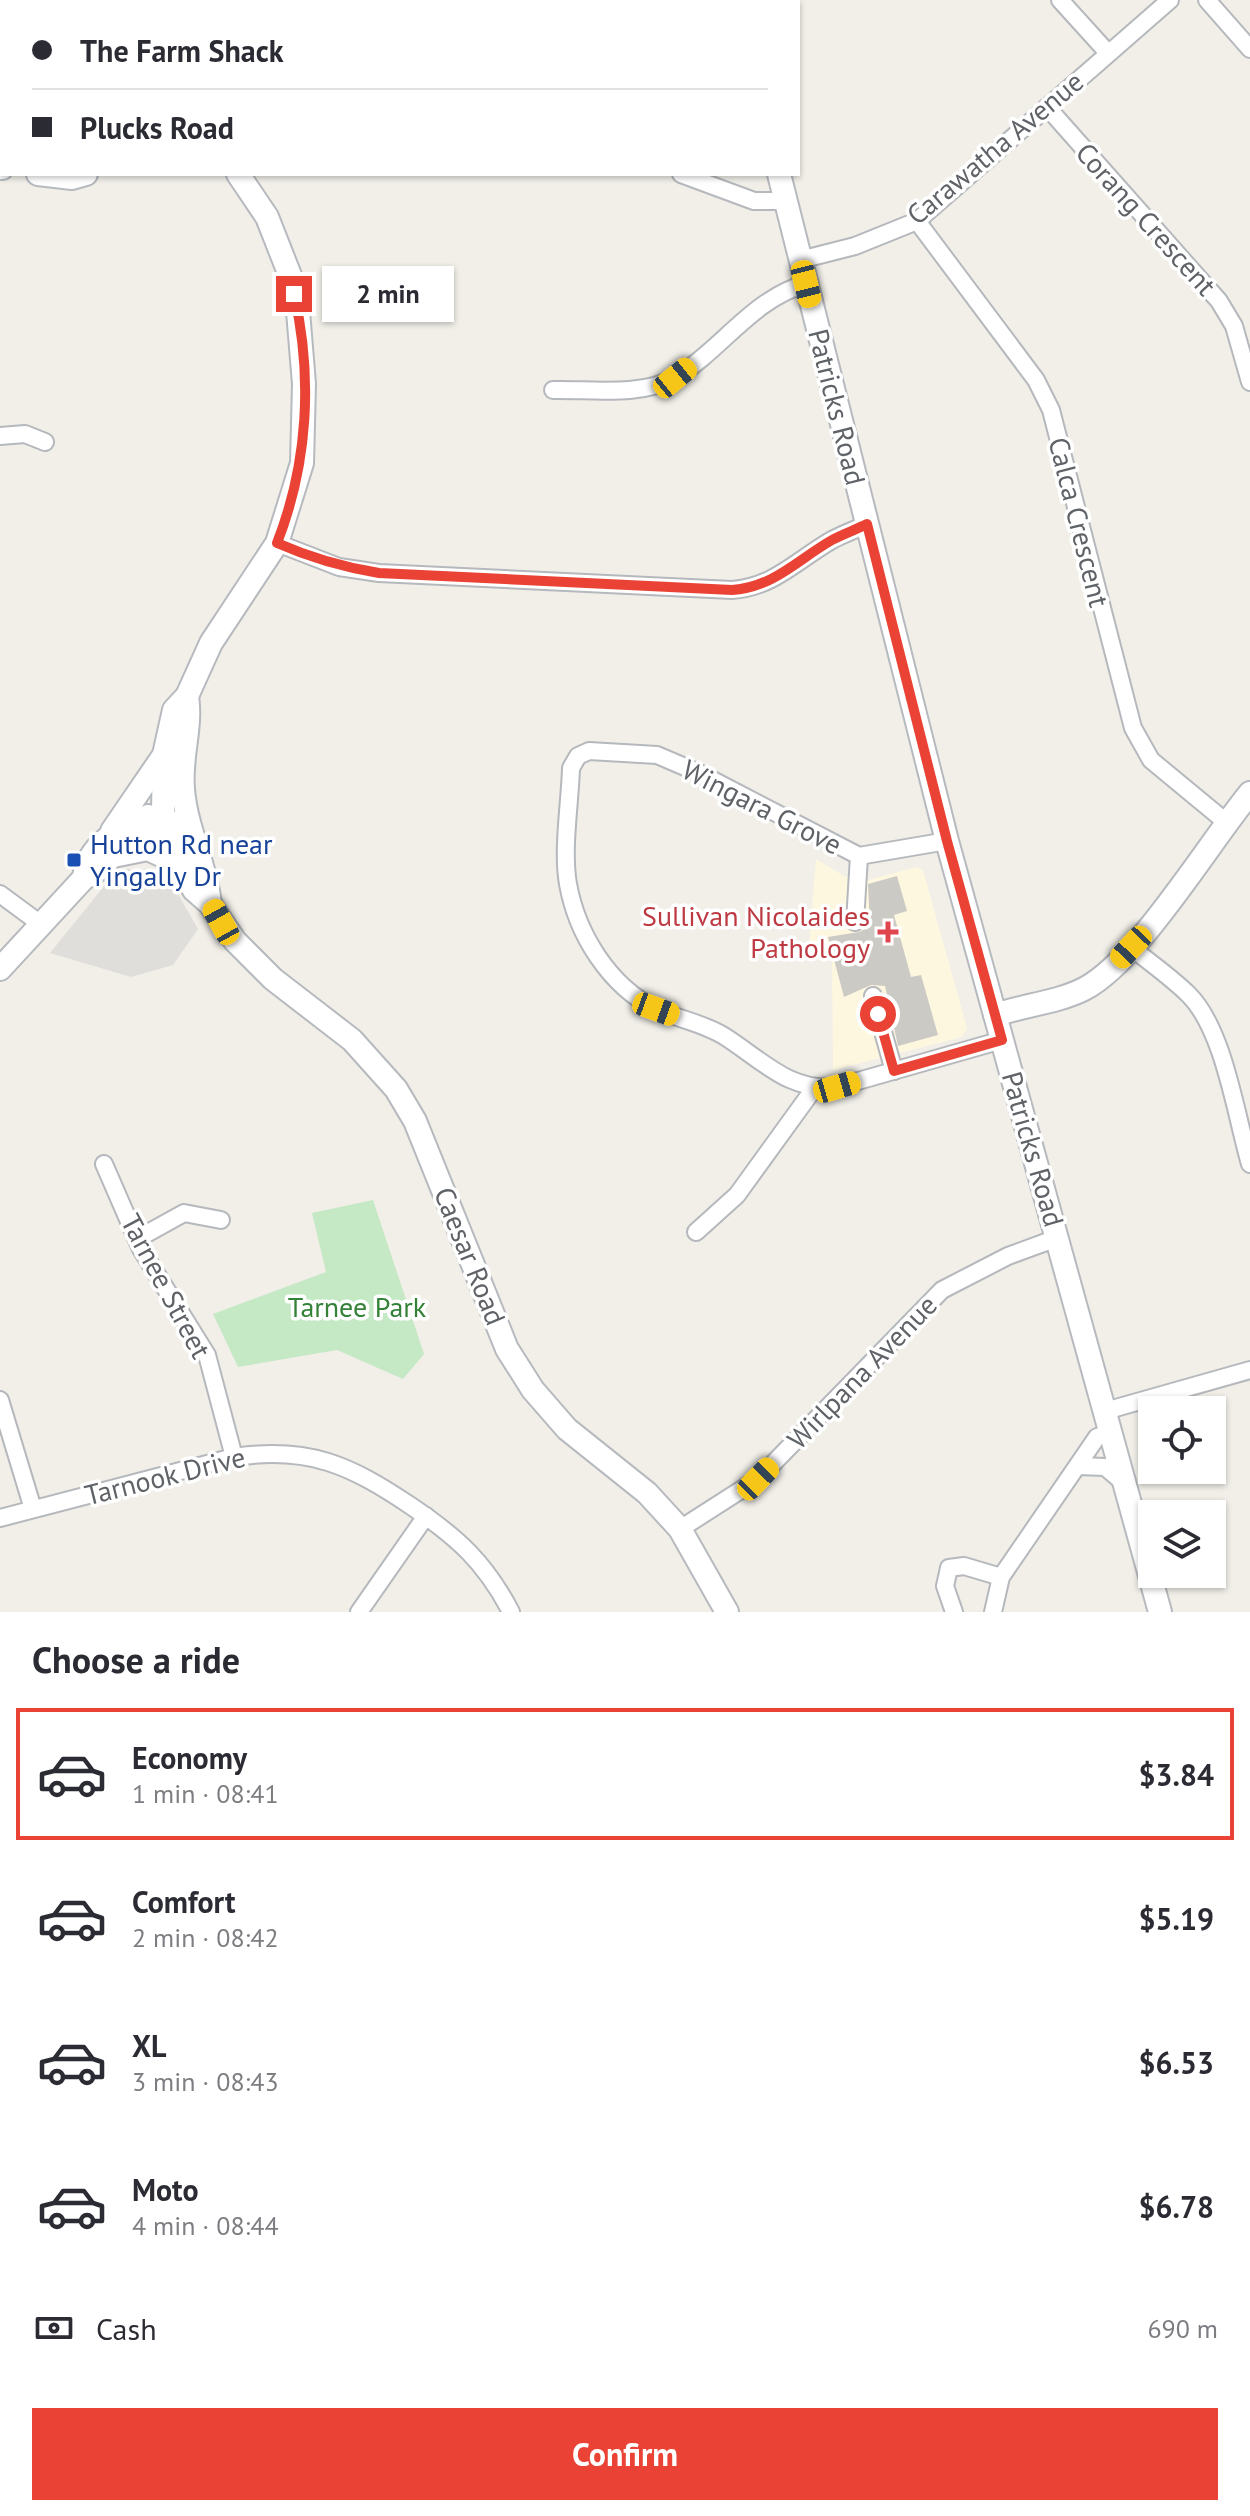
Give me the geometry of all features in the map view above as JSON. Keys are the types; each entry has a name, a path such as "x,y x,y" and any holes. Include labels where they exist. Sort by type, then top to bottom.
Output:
{"street":[{"path":"1060,0 1108,53"},
{"name":"Carawatha Avenue","path":"800,260 855,246 917,221 1170,0"},
{"path":"1207,0 1250,49"},
{"name":"Corang Crescent","path":"1047,107 1219,301 1234,326 1250,382"},
{"path":"55,176 79,176"},
{"path":"175,816 164,755 174,710 187,696 211,643 277,543 296,489 303,450 304,384 298,311 275,234 239,176"},
{"path":"686,176 754,201 786,201"},
{"name":"Patricks Road","path":"780,176 947,841 1160,1612"},
{"name":"Calca Crescent","path":"917,221 1036,380 1051,410 1133,728 1151,760 1226,822"},
{"path":"553,390 646,387 675,378 776,296 806,284"},
{"path":"0,436 25,434 45,442"},
{"path":"277,543 339,567 379,573 732,590 753,589 776,579 832,540 867,524"},
{"path":"175,816 190,714 187,696"},
{"name":"Wingara Grove","path":"813,1090 786,1078 721,1034 656,1009 632,993 602,964 578,920 568,881 571,768 578,756 589,751 657,755 699,773 859,856 947,841"},
{"path":"111,847 115,823 164,755"},
{"path":"995,1015 1083,990 1105,976 1250,793"},
{"path":"0,969 84,878 97,872 111,847 131,823 175,816"},
{"name":"Caesar Road","path":"175,816 180,864 194,890 210,904 250,957 352,1040 396,1089 415,1121 507,1349 533,1390 567,1429 647,1493 680,1529 727,1612"},
{"name":"Caesar Road","path":"175,816 208,884 210,904"},
{"path":"111,847 140,848 180,864"},
{"path":"855,922 859,856"},
{"path":"0,894 42,925"},
{"path":"1131,947 1190,995 1201,1012 1216,1044 1250,1164"},
{"path":"873,996 894,1071"},
{"path":"696,1232 737,1195 813,1090 837,1087 1002,1040"},
{"name":"Tarnee Street","path":"104,1164 137,1239 207,1355 234,1457"},
{"path":"137,1239 184,1213 221,1220"},
{"name":"Wirlpana Avenue","path":"680,1529 758,1479 942,1290 1008,1256 1057,1238"},
{"path":"993,1612 1001,1577 1108,1422 1250,1370"},
{"path":"0,1400 33,1509"},
{"name":"Tarnook Drive","path":"0,1518 234,1457 257,1454 326,1460 362,1473 426,1516 483,1564 511,1612"},
{"path":"1078,1466 1105,1467 1125,1484"},
{"path":"359,1612 426,1516"},
{"path":"954,1612 945,1586 949,1568 964,1566 1001,1577"}],"shaded area":[{"path":"816,859 844,876 868,880 917,867 923,870 967,1028 962,1037 833,1070 832,960 809,947"},
{"path":"118,869 154,869 171,882 198,929 173,965 131,977 50,953"}],"green space":[{"name":"Tarnee Park","path":"373,1200 424,1354 403,1379 337,1350 238,1367 213,1314 326,1272 312,1213"}],"building":[{"path":"897,876 907,911 894,915 911,977 921,975 938,1035 898,1046 885,986 871,985 844,997 828,937 859,932 870,926 868,884"}],"place":[{"name":"Hutton Rd near Yingally Dr","path":"74,860"},
{"name":"Sullivan Nicolaides Pathology","path":"888,932"}],"route":[{"path":"294,294 304,384 304,437 296,489 277,543 312,558 339,567 379,573 753,589 776,579 832,540 867,524 947,841 1002,1040 894,1071 878,1014"}]}
